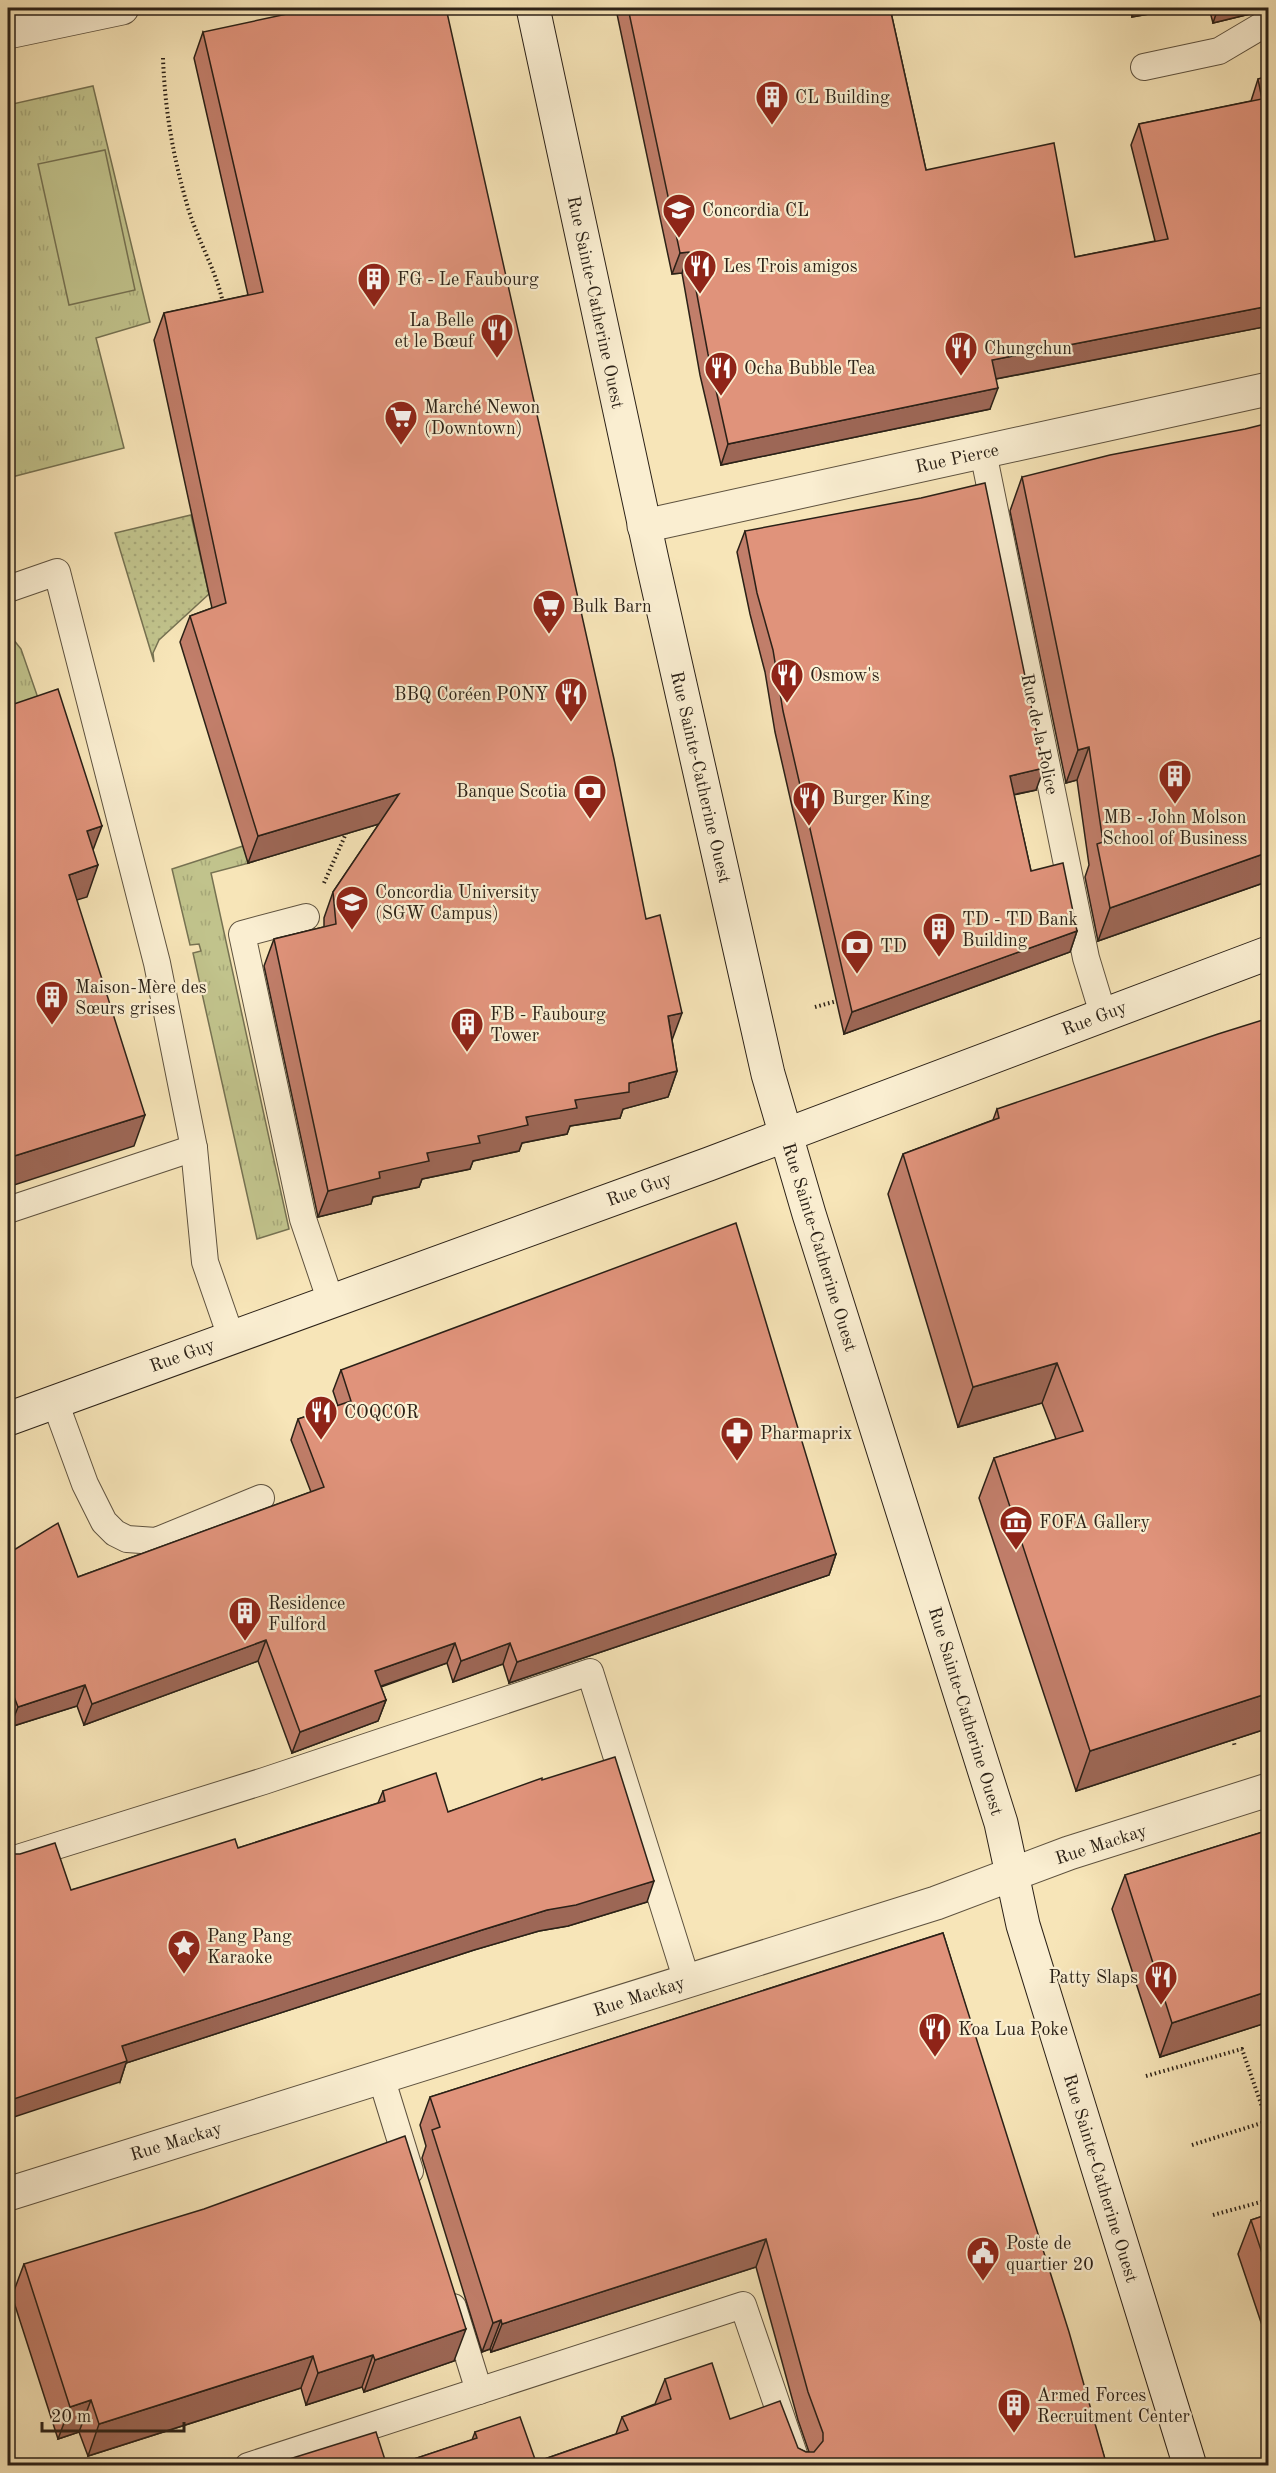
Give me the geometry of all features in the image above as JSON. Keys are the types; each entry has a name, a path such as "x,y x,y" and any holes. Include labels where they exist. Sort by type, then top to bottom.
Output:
{"street":[{"path":"8,32 122,8"},
{"name":"Rue Sainte-Catherine Ouest","path":"533,8 761,1046 785,1134 991,1789 1013,1874 1023,1925 1190,2466"},
{"name":"Rue Pierce","path":"645,526 1269,389"},
{"name":"Rue Guy","path":"8,1419 709,1164 1269,952"},
{"name":"Rue Mackay","path":"8,2194 936,1903 1069,1853 1269,1790"}],"lane":[{"path":"1144,67 1219,51 1269,22"},
{"name":"Rue de la Police","path":"983,452 1086,958 1103,1014"},
{"path":"8,589 57,572 157,963 194,1148 205,1262 231,1337"},
{"path":"306,917 242,934 303,1220 330,1302"},
{"path":"8,1210 194,1148"},
{"path":"55,1402 85,1484 104,1522 115,1533 127,1539 156,1540 261,1498"},
{"path":"8,1861 264,1781 590,1672 687,1981"},
{"path":"381,2077 416,2189"},
{"path":"444,2279 479,2391"},
{"path":"248,2466 376,2435 479,2391 743,2305 798,2466"}],"path":[{"path":"164,58 168,128 189,209 213,267 224,306"},
{"path":"329,873 350,825"},
{"path":"815,1007 837,1001"},
{"path":"1233,1739 1235,1747"},
{"path":"1146,2076 1242,2049 1268,2121 1192,2145"},
{"path":"1213,2215 1269,2200"}],"green space":[{"path":"93,86 150,322 96,338 124,448 8,478 8,105"},
{"path":"105,150 135,290 69,305 38,164"},
{"path":"191,515 209,594 159,640 153,653 154,662 115,533"},
{"path":"8,638 13,639 21,649 46,721 8,734"},
{"path":"243,846 249,863 211,873 289,1229 257,1239 193,953 201,951 199,944 190,945 172,869"}],"building":[{"path":"315,8 446,8 614,759 646,919 660,915 682,1013 668,1016 677,1071 629,1083 629,1092 575,1100 577,1108 526,1117 528,1125 478,1136 480,1143 427,1153 429,1161 379,1172 380,1178 328,1191 274,939 336,924 333,892 399,794 258,836 190,616 226,603 164,313 263,292 203,32"},
{"path":"628,8 890,8 926,170 1054,143 1075,257 1168,239 1139,124 1262,99 1258,79 1269,76 1269,306 992,360 998,388 728,444 689,252 680,253"},
{"path":"1269,423 1269,852 1110,908 1097,844 1103,842 1089,747 1078,750 1022,477 1110,455"},
{"path":"985,483 1044,768 1010,776 1031,871 1063,863 1077,931 852,1012 783,711 773,650 757,593 745,531 921,498"},
{"name":"Maison-Mère des Sœurs grises","path":"58,689 102,826 87,831 98,865 69,875 145,1115 8,1158 8,706"},
{"path":"1269,1018 1269,1693 1090,1751 994,1458 1083,1431 1057,1363 973,1387 903,1154 999,1118 997,1109"},
{"path":"736,1223 836,1554 517,1662 510,1643 461,1661 455,1643 375,1671 386,1700 300,1732 266,1640 92,1704 85,1685 18,1707 13,1694 8,1696 8,1550 14,1550 58,1523 78,1577 324,1487 298,1419 351,1401 341,1370"},
{"path":"615,1757 654,1881 482,1930 122,2046 127,2061 8,2101 8,1855 20,1854 55,1843 71,1890 235,1839 238,1848 385,1801 383,1791 436,1773 448,1812 542,1778 542,1780"},
{"path":"1269,1830 1269,1991 1172,2023 1125,1875"},
{"path":"943,1933 1069,2332 1107,2466 393,2466 477,2438 475,2432 520,2417 536,2462 628,2430 622,2417 671,2399 665,2379 712,2363 730,2419 780,2401 798,2448 806,2452 814,2452 823,2441 823,2433 808,2392 766,2239 502,2324 501,2320 493,2323 432,2130 440,2127 430,2097"},
{"path":"405,2136 466,2329 375,2360 373,2355 318,2373 313,2356 99,2424 91,2400 70,2407 24,2264 204,2209"},
{"path":"1269,2214 1269,2274 1251,2220"},
{"path":"376,2432 387,2466 267,2466"}],"place":[{"name":"CL Building","path":"772,126"},
{"name":"Concordia CL","path":"679,239"},
{"name":"Les Trois amigos","path":"700,295"},
{"name":"FG - Le Faubourg","path":"374,308"},
{"name":"La Belle et le Bœuf","path":"497,359"},
{"name":"Chungchun","path":"961,377"},
{"name":"Ocha Bubble Tea","path":"721,397"},
{"name":"Marché Newon (Downtown)","path":"401,446"},
{"name":"Bulk Barn","path":"549,635"},
{"name":"Osmow's","path":"787,704"},
{"name":"BBQ Coréen PONY","path":"571,723"},
{"name":"MB - John Molson School of Business","path":"1175,805"},
{"name":"Banque Scotia","path":"590,820"},
{"name":"Burger King","path":"809,827"},
{"name":"Concordia University (SGW Campus)","path":"352,931"},
{"name":"TD - TD Bank Building","path":"939,958"},
{"name":"TD","path":"857,975"},
{"name":"Maison-Mère des Sœurs grises","path":"52,1026"},
{"name":"FB - Faubourg Tower","path":"467,1053"},
{"name":"COQCOR","path":"321,1441"},
{"name":"Pharmaprix","path":"737,1462"},
{"name":"FOFA Gallery","path":"1016,1551"},
{"name":"Residence Fulford","path":"245,1642"},
{"name":"Pang Pang Karaoke","path":"184,1975"},
{"name":"Patty Slaps","path":"1161,2006"},
{"name":"Koa Lua Poke","path":"935,2058"},
{"name":"Poste de quartier 20","path":"983,2282"},
{"name":"Armed Forces Recruitment Center","path":"1014,2434"}]}
